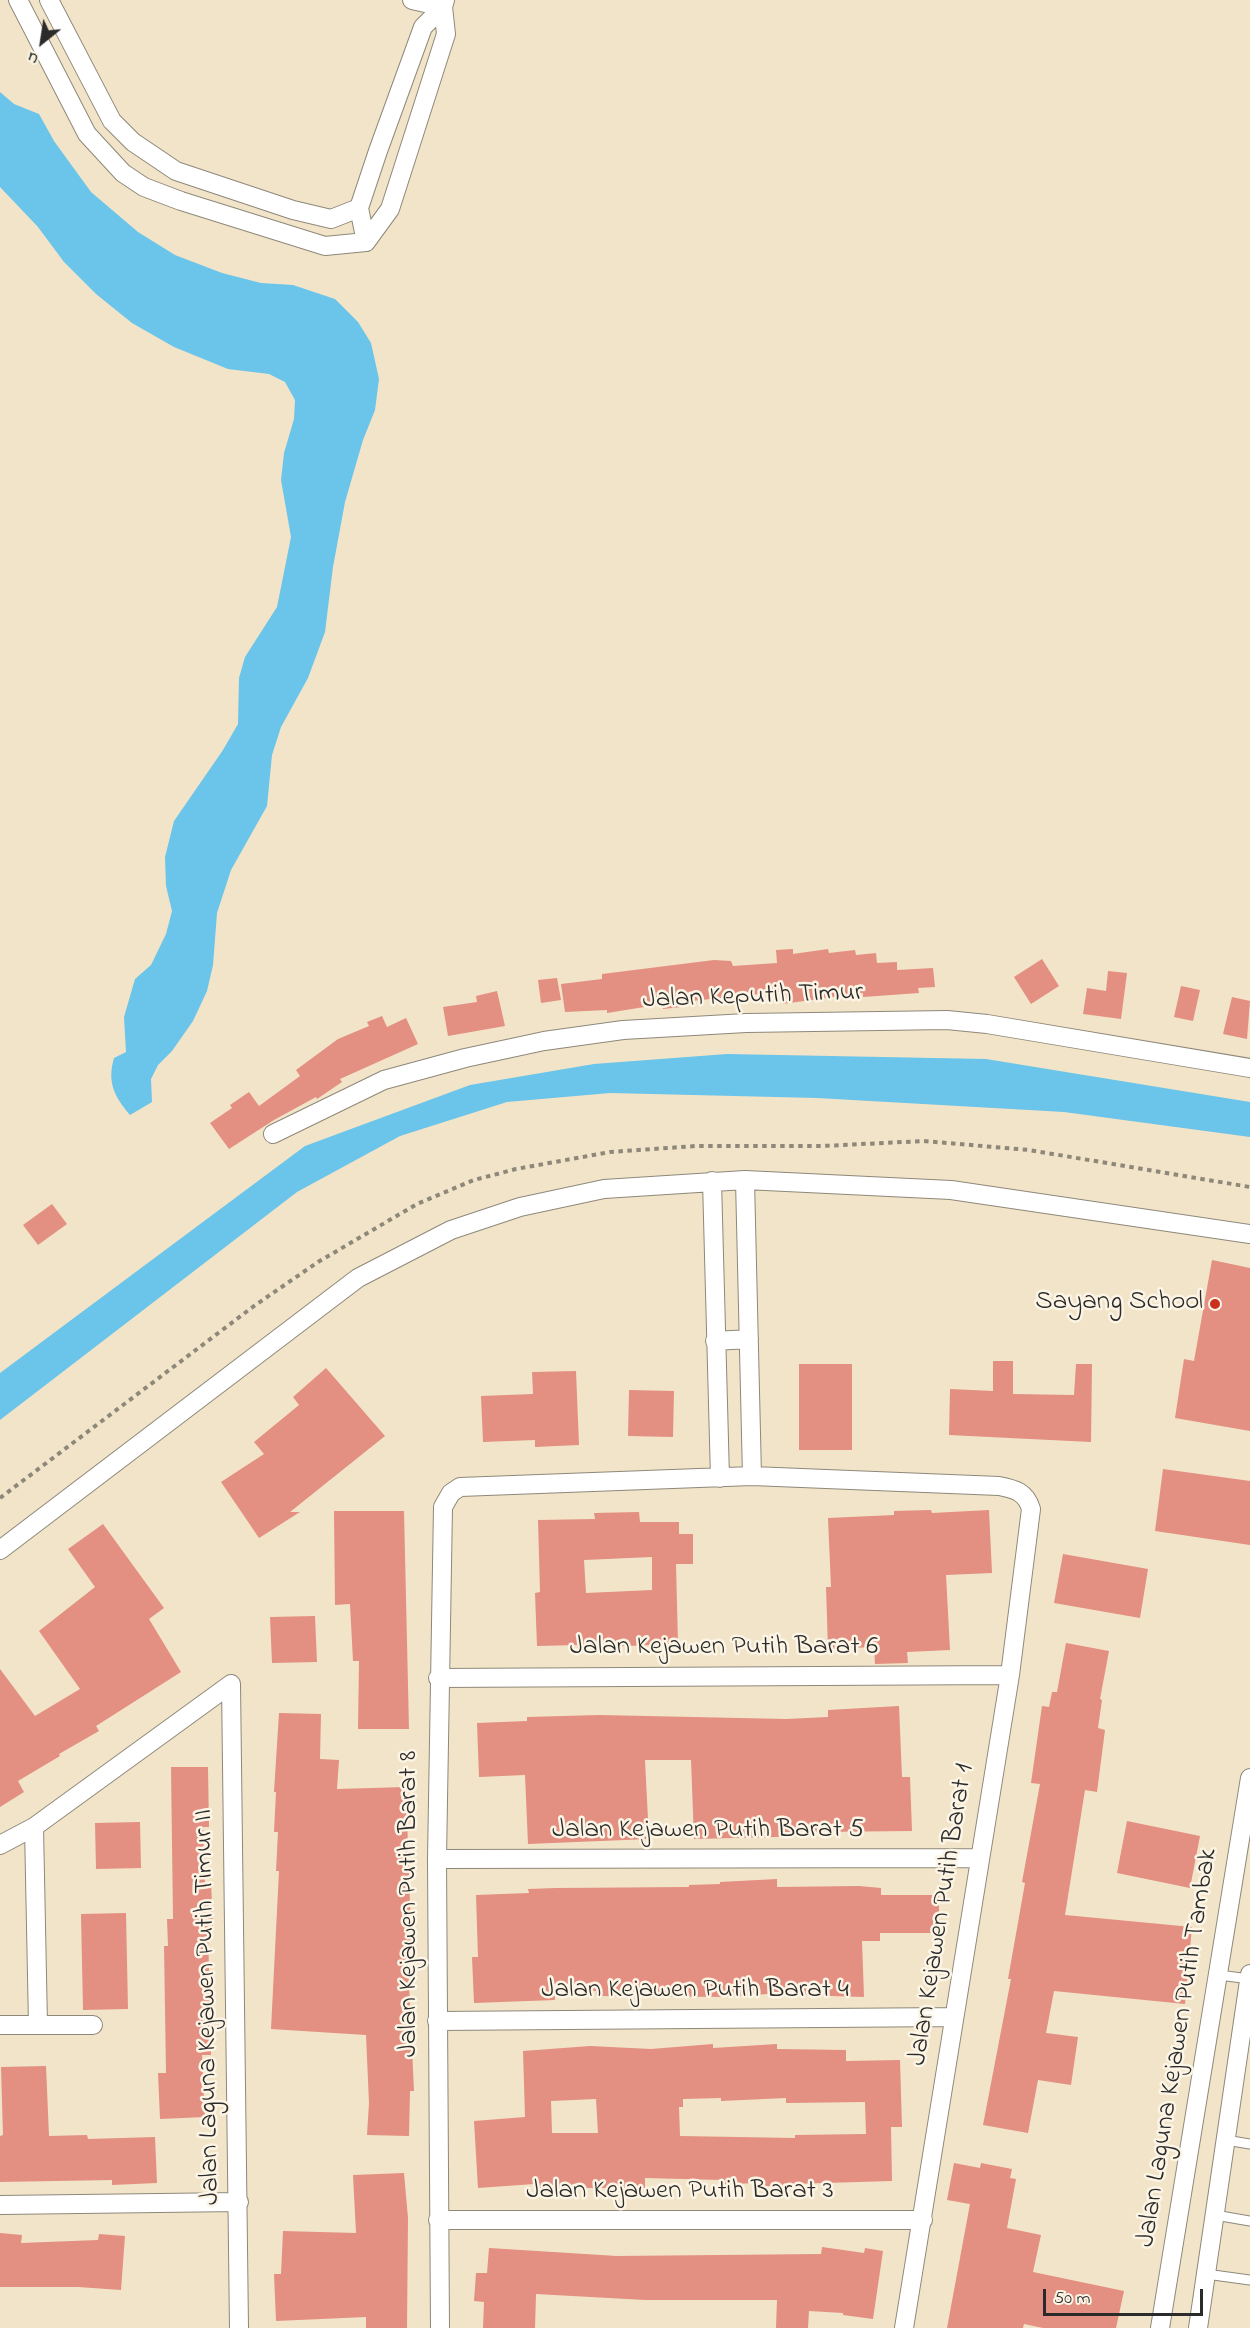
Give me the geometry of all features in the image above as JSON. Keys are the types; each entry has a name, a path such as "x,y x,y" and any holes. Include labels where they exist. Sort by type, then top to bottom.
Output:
{"street":[{"path":"18,0 87,134 123,173 144,187 172,198 326,246 366,242 390,209 446,34 444,3"},
{"path":"49,0 111,121 133,142 176,171 292,210 331,219 359,208"},
{"path":"412,0 444,3"},
{"path":"366,242 359,208 423,27 444,3"},
{"name":"Jalan Keputih Timur","path":"273,1134 384,1080 544,1041 623,1030 746,1023 947,1020 987,1024 1250,1068"},
{"path":"712,1181 720,1478 752,1476 745,1180"},
{"path":"0,1550 358,1278 451,1230 520,1208 604,1189 745,1180 951,1190 1250,1234"},
{"path":"715,1341 749,1339"},
{"name":"Jalan Kejawen Putih Barat 1","path":"752,1476 999,1486 1018,1490 1028,1500 1031,1509 1010,1674 952,2017 904,2328"},
{"name":"Jalan Kejawen Putih Barat 8","path":"440,2328 437,1859 441,1515 447,1498 455,1488 460,1487 720,1478"},
{"name":"Jalan Kejawen Putih Barat 6","path":"438,1678 1010,1674"},
{"name":"Jalan Laguna Kejawen Putih Timur II","path":"34,1827 231,1684 239,2328"},
{"name":"Jalan Laguna Kejawen Putih Tambak","path":"1160,2328 1250,1778"},
{"path":"0,1845 34,1827 38,2025"},
{"name":"Jalan Kejawen Putih Barat 5","path":"437,1859 979,1858"},
{"path":"1198,2328 1250,1977"},
{"name":"Jalan Kejawen Putih Barat 4","path":"437,2021 952,2017"},
{"path":"0,2025 93,2025"},
{"path":"1207,2045 1239,2048"},
{"path":"0,2205 239,2202"},
{"name":"Jalan Kejawen Putih Barat 3","path":"438,2220 922,2220"}],"lane":[{"path":"1219,1976 1250,1977"},
{"path":"1226,2140 1250,2144"},
{"path":"1215,2215 1250,2221"},
{"path":"1206,2274 1250,2280"}],"path":[{"path":"0,1498 254,1306 318,1262 417,1204 474,1180 516,1169 610,1152 696,1146 822,1146 924,1141 1029,1150 1250,1186"}],"water":[{"path":"0,92 14,104 39,114 54,141 91,192 138,232 175,255 222,273 261,283 293,285 335,299 358,322 371,343 379,379 375,410 363,440 345,502 333,567 325,632 308,678 281,727 272,755 267,806 231,870 217,913 213,965 207,991 193,1021 172,1051 158,1065 151,1079 152,1102 130,1115 113,1088 112,1067 114,1058 126,1052 124,1017 135,979 151,965 166,934 172,911 166,886 165,857 174,821 238,724 239,678 245,657 277,607 291,537 281,480 284,453 294,419 295,400 285,382 269,374 228,369 174,347 132,323 96,294 64,262 38,227 0,187"},
{"path":"727,1054 986,1059 1250,1102 1250,1137 1064,1112 817,1098 610,1093 507,1102 400,1136 297,1192 0,1420 0,1373 305,1146 470,1085 594,1064"}],"building":[{"path":"793,949 793,954 828,949 829,953 855,950 856,955 876,953 877,963 897,962 897,970 933,968 935,987 918,988 919,993 863,997 863,993 782,1004 780,992 681,1002 681,1007 663,1009 663,1004 607,1013 607,1010 565,1012 561,984 602,979 602,974 714,960 731,961 733,966 777,963 776,950"},
{"path":"1042,959 1059,986 1031,1004 1014,977"},
{"path":"1108,971 1127,973 1121,1019 1083,1014 1087,988 1106,991"},
{"path":"557,978 561,1000 541,1003 538,980"},
{"path":"1181,986 1200,990 1193,1021 1174,1017"},
{"path":"497,991 505,1026 448,1036 443,1007 477,1002 476,996"},
{"path":"1232,997 1250,1001 1247,1039 1223,1034"},
{"path":"382,1016 387,1027 406,1018 418,1044 340,1079 342,1082 317,1099 316,1097 274,1120 229,1149 210,1123 232,1108 230,1105 249,1092 259,1106 300,1076 296,1070 338,1039 369,1026 367,1022"},
{"path":"52,1204 67,1224 38,1245 23,1225"},
{"path":"1212,1260 1250,1268 1250,1431 1175,1418 1184,1359 1194,1361"},
{"path":"993,1361 1013,1361 1013,1394 1074,1395 1076,1364 1092,1364 1091,1442 949,1435 950,1389 993,1391"},
{"path":"799,1364 852,1364 852,1450 799,1450"},
{"path":"326,1368 385,1436 290,1512 300,1512 259,1538 221,1482 264,1454 254,1442 299,1405 293,1397"},
{"path":"576,1371 579,1445 535,1447 535,1440 483,1442 481,1396 533,1394 532,1372"},
{"path":"629,1390 674,1391 673,1437 628,1436"},
{"path":"1163,1469 1250,1481 1250,1545 1155,1531"},
{"path":"931,1510 932,1513 989,1510 992,1573 946,1575 950,1650 907,1652 908,1663 875,1664 874,1647 828,1649 826,1587 831,1587 828,1518 894,1515 894,1511"},
{"path":"334,1511 404,1511 409,1729 358,1729 359,1661 353,1661 350,1604 335,1605"},
{"path":"639,1512 640,1522 679,1522 679,1534 693,1534 693,1564 676,1564 678,1644 577,1648 577,1645 537,1646 535,1593 540,1592 538,1520 595,1519 594,1513","holes":["652,1557 652,1590 586,1593 584,1560"]},
{"path":"103,1524 164,1608 149,1619 181,1672 96,1726 99,1731 18,1781 24,1792 0,1807 0,1669 35,1716 80,1689 39,1631 95,1587 68,1549"},
{"path":"1063,1554 1148,1569 1140,1618 1054,1603"},
{"path":"315,1616 317,1662 272,1663 270,1617"},
{"path":"1066,1643 1109,1651 1100,1699 1102,1700 1098,1728 1105,1730 1097,1792 1085,1790 1065,1915 1192,1927 1185,2004 1054,1991 1046,2033 1078,2037 1071,2085 1038,2080 1028,2133 983,2125 1011,1979 1008,1979 1025,1883 1022,1882 1040,1784 1031,1783 1042,1706 1049,1707 1052,1692 1057,1692"},
{"path":"899,1706 902,1777 910,1777 912,1831 816,1832 816,1836 694,1839 691,1760 645,1760 649,1839 528,1844 525,1775 479,1777 477,1723 527,1721 527,1717 599,1715 786,1719 828,1717 828,1710"},
{"path":"279,1713 321,1714 320,1759 339,1760 337,1789 406,1787 412,1962 408,1962 414,2091 410,2091 409,2136 367,2135 369,2103 366,2035 271,2029 279,1871 276,1871 278,1832 274,1832 276,1792 274,1792"},
{"path":"171,1767 208,1767 209,1827 203,1827 205,1882 211,1882 213,1928 208,1929 211,2055 202,2055 205,2117 160,2119 158,2073 166,2073 164,1946 168,1946 167,1919 173,1919"},
{"path":"1127,1821 1200,1836 1190,1888 1117,1873"},
{"path":"140,1822 141,1868 96,1869 95,1823"},
{"path":"777,1879 777,1887 859,1886 881,1888 881,1895 939,1895 939,1933 880,1933 880,1941 862,1941 864,1997 767,1994 732,1997 596,1996 596,1991 590,1991 590,1984 554,1984 555,2000 474,2003 472,1957 478,1957 476,1895 529,1893 528,1889 689,1887 689,1885 720,1884 720,1882"},
{"path":"126,1913 128,2009 83,2010 81,1914"},
{"path":"713,2044 713,2048 777,2044 777,2049 846,2050 846,2061 900,2060 902,2127 891,2127 892,2181 753,2186 753,2183 722,2185 722,2180 645,2178 645,2188 534,2188 534,2184 478,2188 474,2121 525,2117 523,2051 590,2046 651,2049","holes":["721,2098 721,2101 786,2098 786,2103 865,2102 866,2134 795,2135 795,2138 680,2136 679,2107 683,2107 683,2099","596,2099 598,2133 552,2133 551,2101"]},
{"path":"46,2066 49,2136 87,2135 88,2139 155,2137 157,2183 112,2185 112,2180 0,2182 0,2136 3,2135 1,2067"},
{"path":"954,2163 980,2168 981,2163 1012,2169 1010,2178 1016,2179 1007,2228 1041,2235 1033,2272 1124,2291 1116,2328 1043,2328 1024,2324 1023,2328 947,2328 970,2204 947,2200"},
{"path":"404,2173 408,2218 407,2328 366,2328 366,2317 276,2321 274,2274 281,2274 283,2231 356,2233 353,2175"},
{"path":"0,2233 22,2235 21,2243 98,2240 99,2234 125,2236 121,2290 78,2287 0,2287"},
{"path":"822,2247 864,2253 865,2248 883,2251 873,2319 843,2315 843,2313 809,2311 808,2328 776,2328 777,2300 645,2300 536,2294 535,2328 483,2328 484,2302 474,2301 476,2273 487,2273 489,2248 617,2256 821,2254"}],"place":[{"name":"Sayang School","path":"1215,1304"}]}
